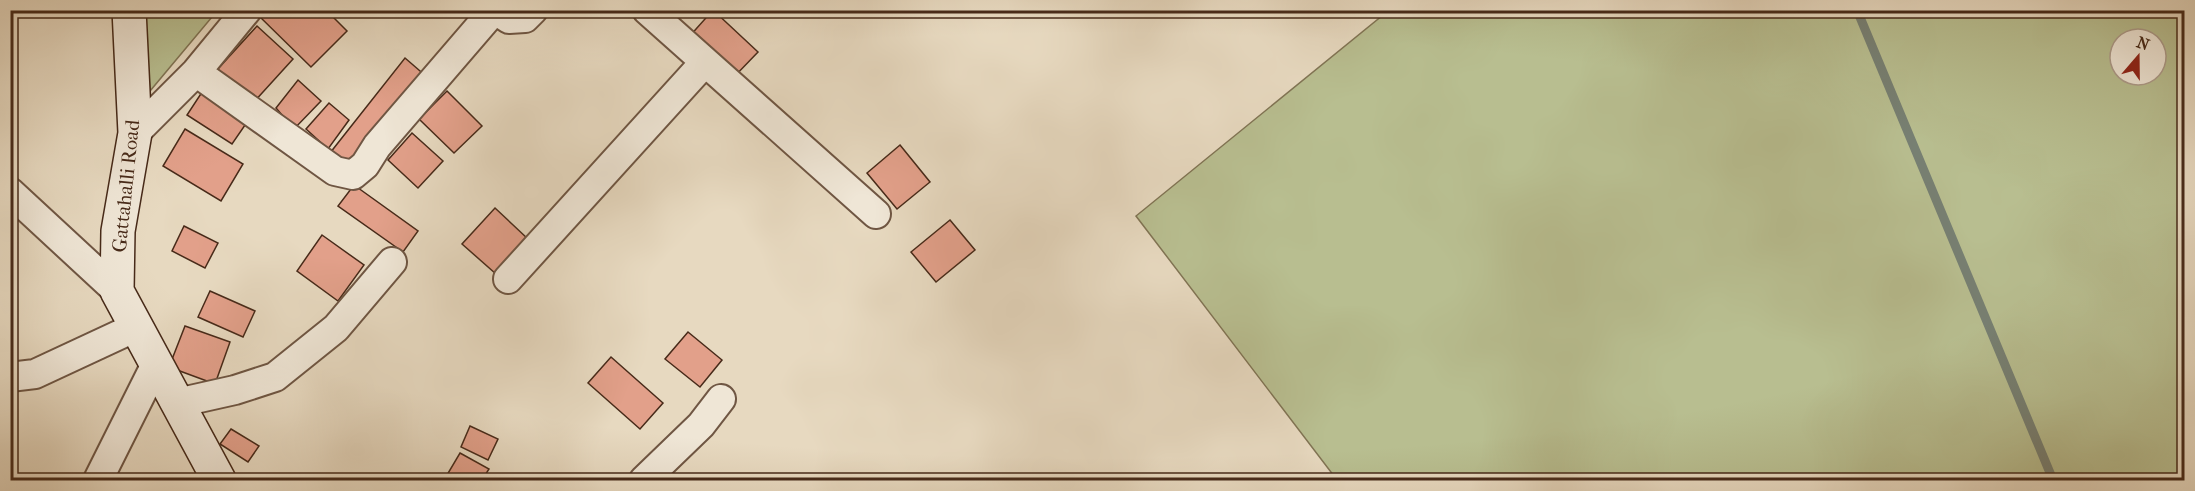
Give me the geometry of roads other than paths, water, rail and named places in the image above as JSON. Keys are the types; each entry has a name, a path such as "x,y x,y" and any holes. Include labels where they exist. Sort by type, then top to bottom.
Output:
{"main road":[{"name":"Gattahalli Road","path":"129,10 135,133 118,231 117,291 219,480"}],"street":[{"path":"135,133 196,72 248,10"},
{"path":"196,72 335,171 353,175 365,165 377,146 495,10 509,19 525,18 533,10"},
{"path":"647,10 876,214"},
{"path":"508,279 705,62"},
{"path":"10,192 117,291"},
{"path":"177,403 235,390 275,377 336,328 392,262"},
{"path":"10,377 35,374 136,327"},
{"path":"98,480 156,364"},
{"path":"644,480 701,425 721,399"}],"waterway":[{"path":"1857,10 2053,480"}]}
